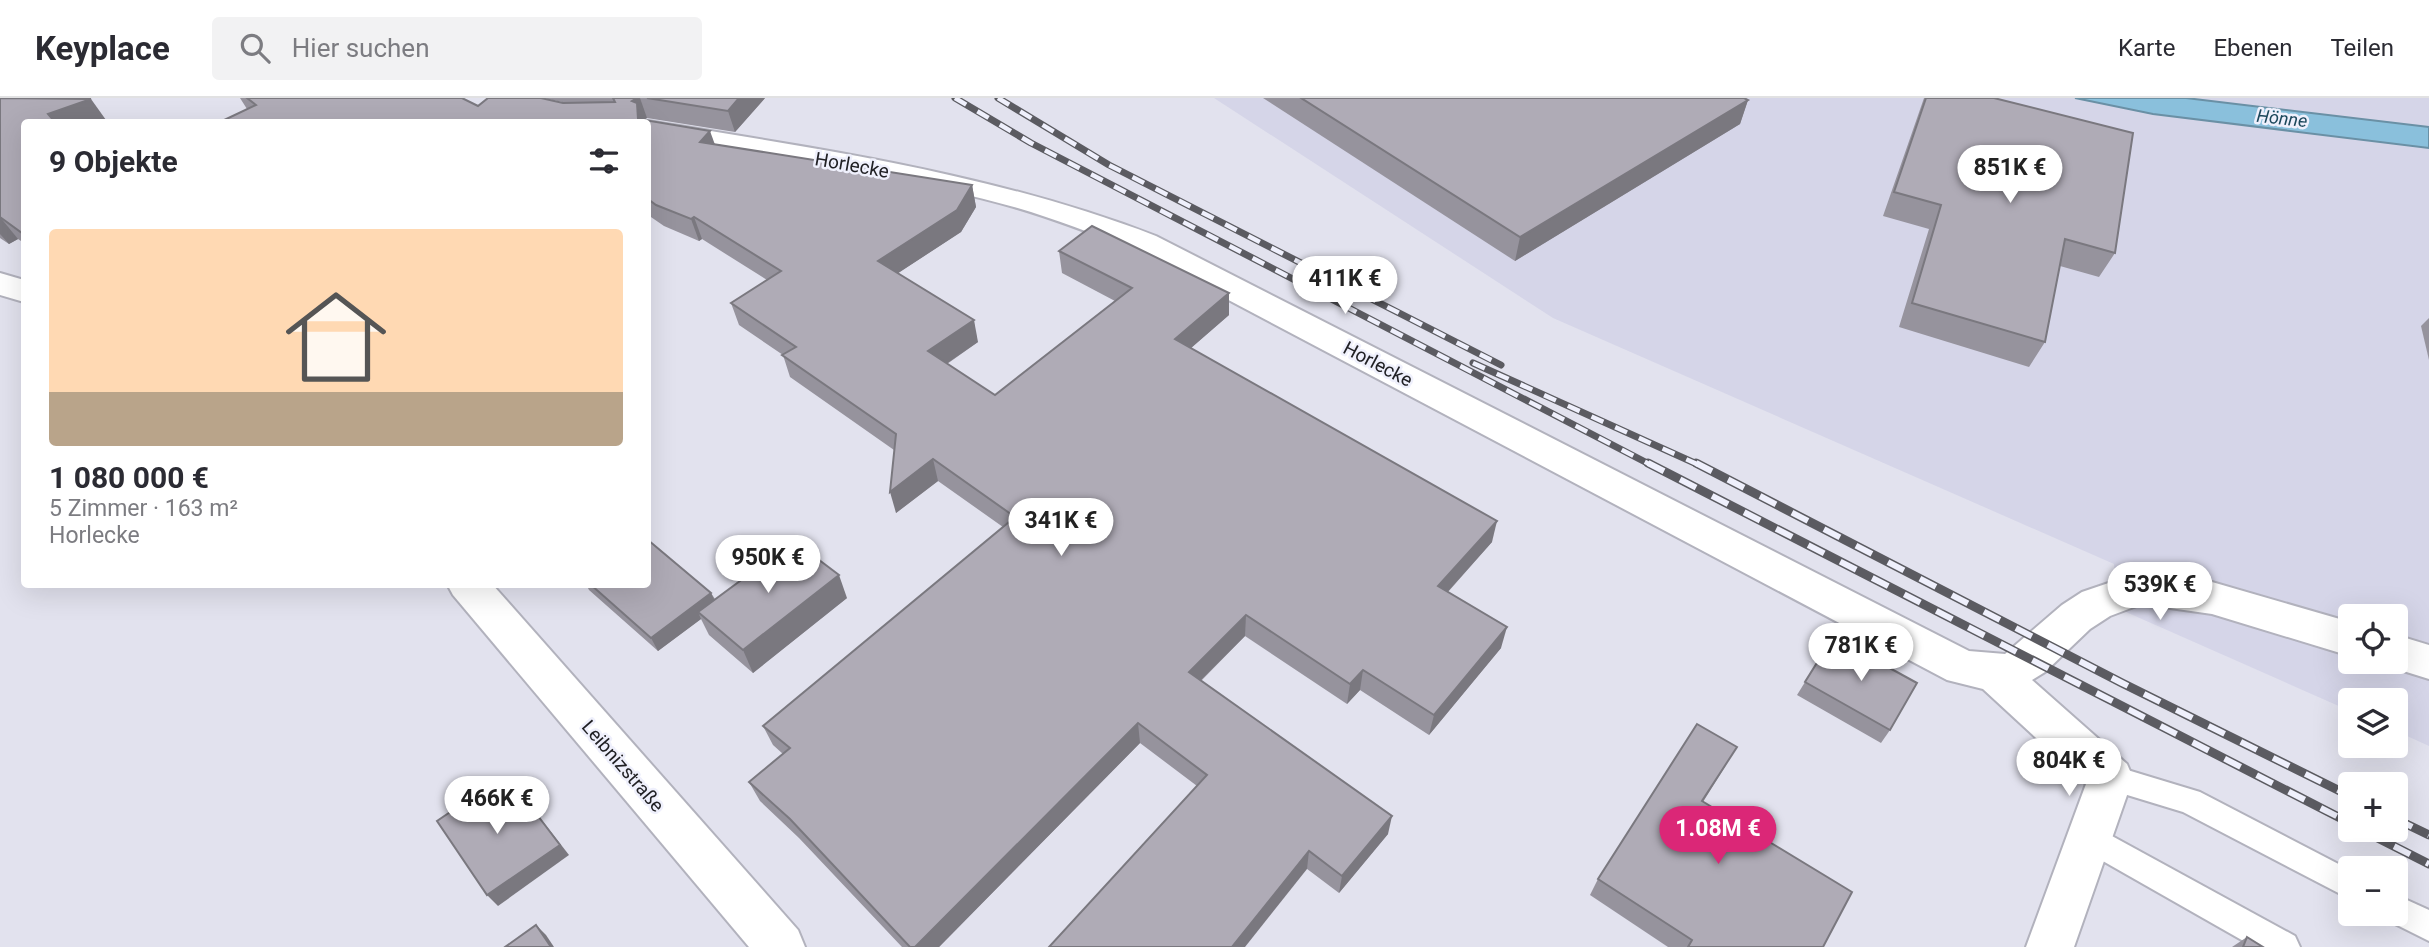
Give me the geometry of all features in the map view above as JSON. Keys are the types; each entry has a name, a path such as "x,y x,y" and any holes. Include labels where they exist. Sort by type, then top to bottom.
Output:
{"street":[{"name":"Horlecke","path":"651,131 920,177 1024,199 1098,223 1145,243 1962,668 1994,673"},
{"path":"0,284 21,289"},
{"name":"Leibnizstraße","path":"470,588 781,947"},
{"path":"1994,673 2013,670 2030,660 2076,617 2096,604 2141,588 2212,598 2338,635"},
{"path":"2408,656 2429,662"},
{"path":"1994,673 2111,778 2050,947"}],"lane":[{"path":"2111,778 2190,801 2338,879"},
{"path":"2090,838 2284,947"},
{"path":"2408,915 2429,926"}],"shaded area":[{"path":"1214,98 2429,98 2429,746 2408,736 2408,688 2338,688 2338,706 2117,608 2114,564 1553,318"}],"water":[{"name":"Hönne","path":"2075,98 2186,98 2429,127 2429,148 2153,114"}],"building":[{"path":"0,98 91,99 48,114 52,119 21,119 21,232 0,217"},
{"path":"247,98 462,98 478,106 488,98 541,98 563,103 615,102 613,98 637,98 632,101 637,103 638,119 226,119 256,105"},
{"path":"647,98 739,98 728,111"},
{"path":"1301,98 1744,98 1748,100 1520,237"},
{"path":"1926,98 1994,98 2133,133 2115,253 2065,239 2045,342 1912,303 1941,205 1894,192"},
{"path":"651,121 710,131 700,142 972,185 957,210 878,261 974,320 928,351 995,395 1132,288 1059,251 1092,226 1229,293 1175,339 1497,521 1438,586 1507,627 1434,715 1363,670 1350,684 1246,615 1189,672 1392,816 1342,876 1309,851 1232,947 1049,947 1207,775 1138,723 915,947 910,947 790,819 749,782 790,748 763,726 1015,517 933,459 890,492 896,434 782,355 796,347 731,303 781,271 694,217 691,219 651,201"},
{"path":"794,541 839,575 743,650 698,612"},
{"path":"651,543 711,593 651,638 595,588 651,588"},
{"path":"1833,637 1917,683 1890,730 1805,682"},
{"path":"1697,724 1737,747 1702,801 1852,892 1823,947 1688,947 1692,940 1598,879"},
{"path":"496,781 508,798 519,791 560,845 487,895 437,821"},
{"path":"536,925 551,947 505,947"},
{"path":"2247,937 2263,947 2243,947"}],"railway":[{"path":"955,98 1031,143 1651,465"},
{"path":"998,98 1109,165 1501,365"},
{"path":"1473,363 1699,465"},
{"path":"1648,463 2338,817"},
{"path":"1696,463 2122,683 2338,790"},
{"path":"2408,825 2429,835"},
{"path":"2386,842 2429,864"}]}
